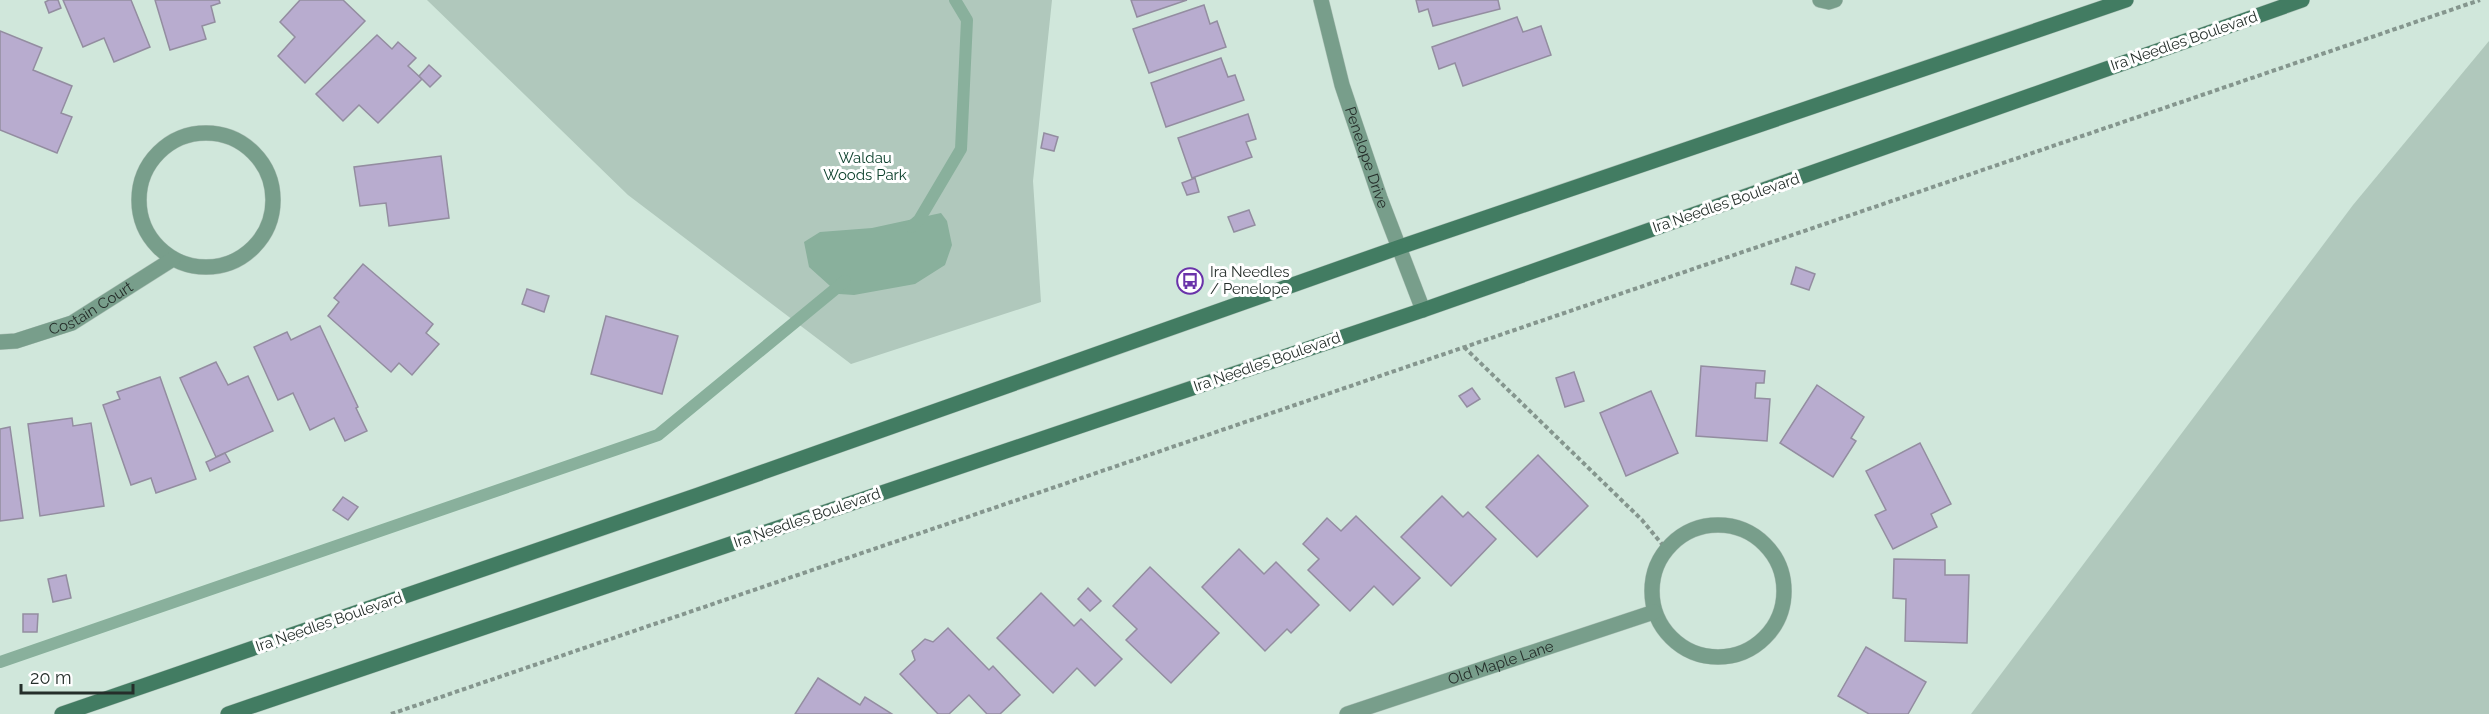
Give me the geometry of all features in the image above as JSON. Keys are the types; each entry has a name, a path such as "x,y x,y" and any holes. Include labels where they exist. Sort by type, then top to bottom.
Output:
{"main road":[{"name":"Ira Needles Boulevard","path":"62,714 687,499 1400,246 2126,0"},
{"name":"Ira Needles Boulevard","path":"228,714 1423,310 2302,0"}],"street":[{"name":"Penelope Drive","path":"1321,0 1342,85 1380,198 1423,310"},
{"path":"1820,0 1830,2 1835,0"},
{"path":"198,132 230,136 252,149 271,180 273,213 269,225 257,244 237,260 215,267 195,267 173,259 149,236 140,214 139,196 144,173 152,159 169,143 198,132"},
{"name":"Costain Court","path":"0,342 16,341 72,323 173,259"},
{"path":"1703,525 1732,525 1758,537 1773,552 1783,573 1785,598 1776,626 1757,645 1730,657 1696,654 1673,641 1654,612 1652,579 1666,549 1686,532 1703,525"},
{"name":"Old Maple Lane","path":"1347,714 1654,612"}],"path":[{"path":"391,714 2480,0"},
{"path":"1464,347 1642,520 1666,549"}],"green space":[{"name":"Waldau Woods Park","path":"427,0 1052,0 1033,181 1041,302 851,364 628,195"},
{"path":"2489,41 2489,714 1971,714 2353,205"}],"shaded area":[{"path":"941,213 947,221 952,245 945,265 915,284 854,295 839,294 809,267 804,242 820,232 872,228"}],"building":[{"path":"58,0 61,8 49,13 45,2"},
{"path":"63,0 131,0 150,47 114,62 104,38 83,47"},
{"path":"155,0 219,0 220,3 211,6 215,22 202,26 206,39 170,50"},
{"path":"300,0 343,0 365,21 305,83 278,56 295,37 280,22"},
{"path":"1131,0 1187,0 1137,17"},
{"path":"1416,0 1498,0 1500,9 1433,26 1428,9 1419,12"},
{"path":"1204,5 1210,24 1217,21 1226,47 1149,73 1133,29"},
{"path":"1517,17 1523,32 1541,26 1551,55 1463,86 1455,63 1439,69 1432,47"},
{"path":"0,31 42,48 33,70 72,86 61,113 72,117 57,153 0,130"},
{"path":"377,35 392,49 398,42 416,58 408,66 422,79 378,123 359,105 343,121 316,94"},
{"path":"1221,58 1228,77 1235,75 1244,100 1166,127 1151,83"},
{"path":"429,65 441,76 430,87 419,76"},
{"path":"1248,114 1256,139 1246,142 1252,157 1192,178 1178,138"},
{"path":"1044,133 1058,137 1054,151 1041,148"},
{"path":"441,156 449,218 389,226 386,203 360,206 354,167"},
{"path":"1195,178 1199,192 1187,195 1182,183"},
{"path":"1249,210 1255,225 1234,232 1228,217"},
{"path":"363,264 433,324 426,333 439,344 412,375 399,363 391,372 328,316 339,302 334,298"},
{"path":"1796,267 1815,274 1809,290 1791,284"},
{"path":"527,289 549,296 544,312 522,304"},
{"path":"606,316 678,336 662,394 591,374"},
{"path":"320,326 367,431 345,441 334,418 310,430 293,393 278,400 254,347 287,332 291,340"},
{"path":"216,362 228,385 248,376 273,431 216,457 180,378"},
{"path":"1701,366 1765,371 1764,383 1756,383 1755,398 1770,399 1767,441 1696,436"},
{"path":"1574,372 1584,401 1565,407 1556,378"},
{"path":"160,377 196,479 156,493 151,478 131,485 103,405 120,399 117,392"},
{"path":"1817,385 1864,417 1851,438 1856,441 1833,477 1780,443"},
{"path":"1472,388 1480,399 1467,407 1459,396"},
{"path":"1651,391 1678,453 1626,476 1600,413"},
{"path":"72,418 73,426 91,423 104,506 40,516 28,424"},
{"path":"10,427 23,518 0,521 0,429"},
{"path":"1920,443 1951,504 1931,514 1937,527 1893,549 1875,515 1886,510 1866,471"},
{"path":"225,453 230,462 210,471 206,462"},
{"path":"1538,455 1588,506 1537,557 1486,507"},
{"path":"1442,496 1463,517 1468,512 1496,539 1451,586 1401,537"},
{"path":"343,497 358,507 348,520 333,510"},
{"path":"1356,516 1420,578 1393,605 1374,586 1350,611 1308,570 1319,559 1303,544 1327,518 1341,531"},
{"path":"1239,549 1264,574 1276,562 1319,605 1291,633 1287,629 1265,651 1202,587"},
{"path":"1894,559 1945,560 1945,575 1969,575 1967,643 1905,641 1906,599 1893,598"},
{"path":"1150,567 1219,633 1171,683 1126,640 1137,629 1113,606"},
{"path":"66,575 71,598 53,602 48,579"},
{"path":"1088,588 1101,601 1090,611 1078,599"},
{"path":"1041,593 1074,626 1081,619 1122,659 1095,686 1077,668 1053,693 997,638"},
{"path":"23,614 38,614 37,632 23,632"},
{"path":"948,628 989,670 993,666 1020,695 1000,714 987,714 969,695 949,714 938,714 900,674 915,660 912,651 925,639 933,642"},
{"path":"1866,647 1926,682 1908,714 1869,714 1838,696"},
{"path":"818,678 860,705 865,697 892,714 795,714"}],"waterway":[{"path":"911,227 919,220 961,149 967,20 955,0"},
{"path":"0,662 658,435 845,281"}],"place":[{"name":"Ira Needles / Penelope","path":"1190,281"}]}
